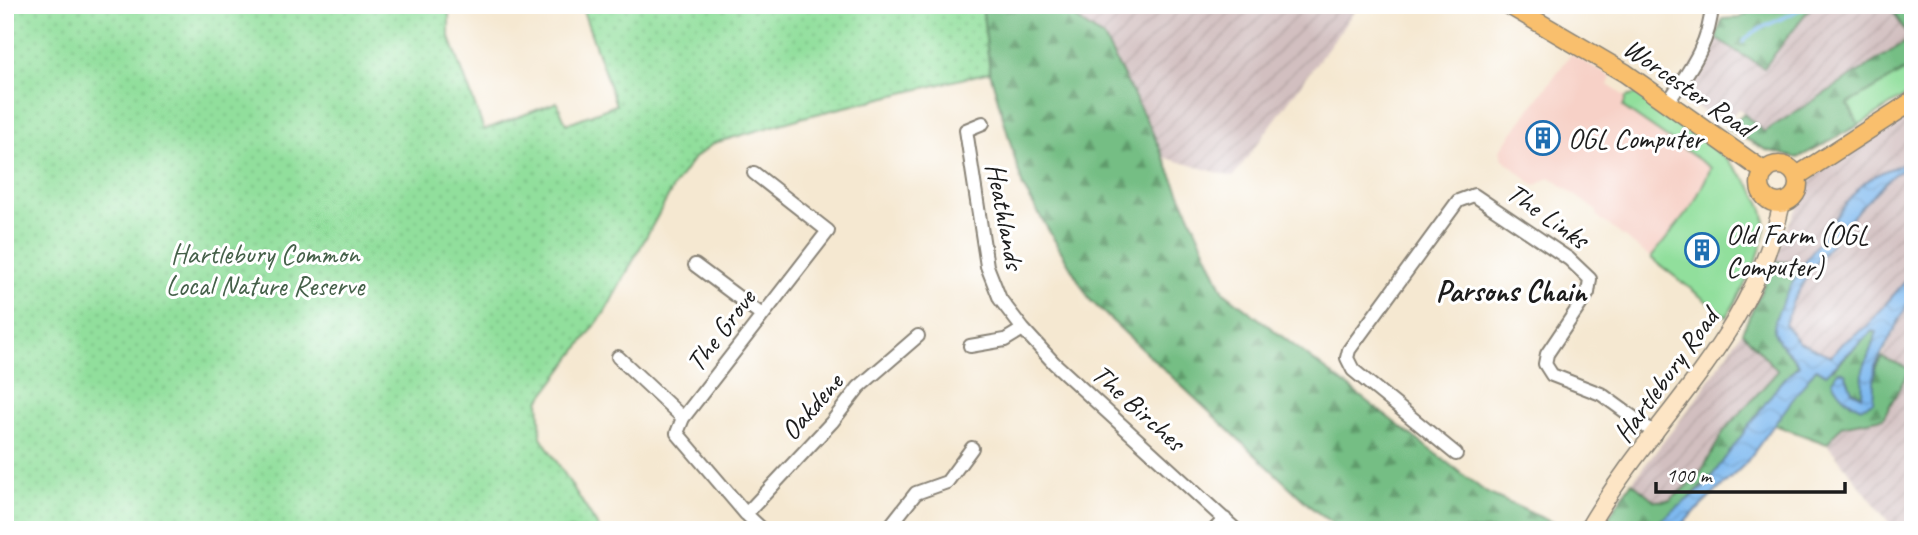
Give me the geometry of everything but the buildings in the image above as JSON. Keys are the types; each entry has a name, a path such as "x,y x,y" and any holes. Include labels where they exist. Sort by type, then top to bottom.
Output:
{"main road":[{"name":"Worcester Road","path":"1509,5 1575,41 1668,102 1765,172"},
{"path":"1797,176 1913,101"},
{"path":"1782,165 1797,176 1795,195 1782,203 1772,201 1764,195 1760,186 1765,172 1782,165"},
{"name":"Hartlebury Road","path":"1587,530 1718,351 1741,314 1766,261 1782,203"}],"street":[{"path":"1668,102 1703,47 1709,33 1712,5"},
{"name":"Heathlands","path":"984,123 966,130 987,266 1000,299 1023,330"},
{"name":"The Grove","path":"683,418 828,231 754,173"},
{"name":"The Links","path":"1456,454 1353,370 1347,358 1349,350 1458,201 1474,195 1569,259 1590,279 1588,293 1547,354 1545,364 1548,371 1565,382 1601,394 1656,434"},
{"path":"695,265 762,316"},
{"path":"970,346 1005,341 1023,330"},
{"name":"The Birches","path":"1023,330 1054,363 1236,530"},
{"name":"Oakdene","path":"746,514 832,422 859,387 918,335"},
{"path":"618,358 683,418 677,433 746,514 763,530"},
{"path":"887,530 916,493 947,481 972,448"},
{"path":"1214,530 1225,519"}],"shaded area":[{"path":"1075,5 1359,5 1233,177 1163,157 1104,38 1074,18"},
{"path":"1812,5 1889,5 1910,38 1764,132 1739,109 1721,124 1688,101 1687,75 1709,33 1764,68"},
{"path":"1571,54 1611,77 1608,85 1626,97 1623,108 1711,168 1693,205 1651,258 1597,216 1597,211 1550,177 1535,186 1502,158 1500,151 1505,143"},
{"path":"1913,109 1913,161 1896,165 1862,186 1802,264 1775,261 1787,227 1814,176"},
{"path":"1909,168 1913,175 1913,272 1867,326 1842,343 1831,356 1799,342 1785,325 1792,303 1810,271 1869,198 1894,174"},
{"path":"1913,294 1913,530 1895,530 1827,444 1841,426 1864,423 1898,392 1910,369 1882,357"},
{"path":"1742,332 1779,371 1724,431 1700,474 1671,500 1655,501 1632,482 1696,400"}],"green space":[{"name":"Hartlebury Common Local Nature Reserve","path":"5,5 449,5 449,35 484,130 557,102 566,124 616,105 581,5 982,5 990,72 808,116 714,143 694,158 674,186 605,312 539,401 541,437 600,530 5,530"},
{"path":"982,5 1075,5 1075,18 1104,38 1151,129 1224,292 1487,493 1569,530 1341,530 1313,509 1090,300 1023,187 990,72"},
{"path":"1761,5 1812,5 1764,68 1716,39 1722,19 1739,18"},
{"path":"1889,5 1913,5 1913,78 1903,71 1848,105 1859,125 1798,158 1766,150 1726,128 1744,114 1764,132 1910,39"},
{"path":"1904,71 1913,78 1913,91 1859,125 1848,104"},
{"path":"1638,94 1717,151 1752,188 1762,207 1765,227 1760,251 1727,317 1651,258 1693,205 1711,168 1623,107 1626,97"},
{"path":"1775,261 1802,264 1780,309 1779,342 1799,364 1780,384 1723,464 1687,501 1648,530 1600,530 1632,482 1655,501 1671,500 1700,474 1724,431 1778,371 1742,332"},
{"path":"1872,331 1878,332 1865,364 1862,396 1852,391 1845,373 1851,403 1874,391 1874,373 1882,357 1910,369 1883,418 1841,426 1827,444 1772,424 1816,368 1833,369"}],"water":[{"path":"1913,161 1913,167 1894,174 1859,209 1810,271 1792,303 1785,325 1799,342 1831,356 1842,343 1867,326 1913,272 1913,294 1875,366 1873,402 1862,407 1852,403 1832,381 1839,371 1845,373 1852,391 1862,396 1863,370 1877,332 1872,331 1826,374 1816,368 1745,464 1676,530 1648,530 1704,487 1780,383 1799,365 1776,336 1776,318 1795,279 1824,234 1861,186 1885,170"}],"waterway":[{"path":"1743,42 1756,31 1806,5"}],"place":[{"name":"OGL Computer","path":"1543,138"},
{"name":"Old Farm (OGL Computer)","path":"1702,250"}],"district":[{"name":"Parsons Chain","path":"1511,291"}]}
